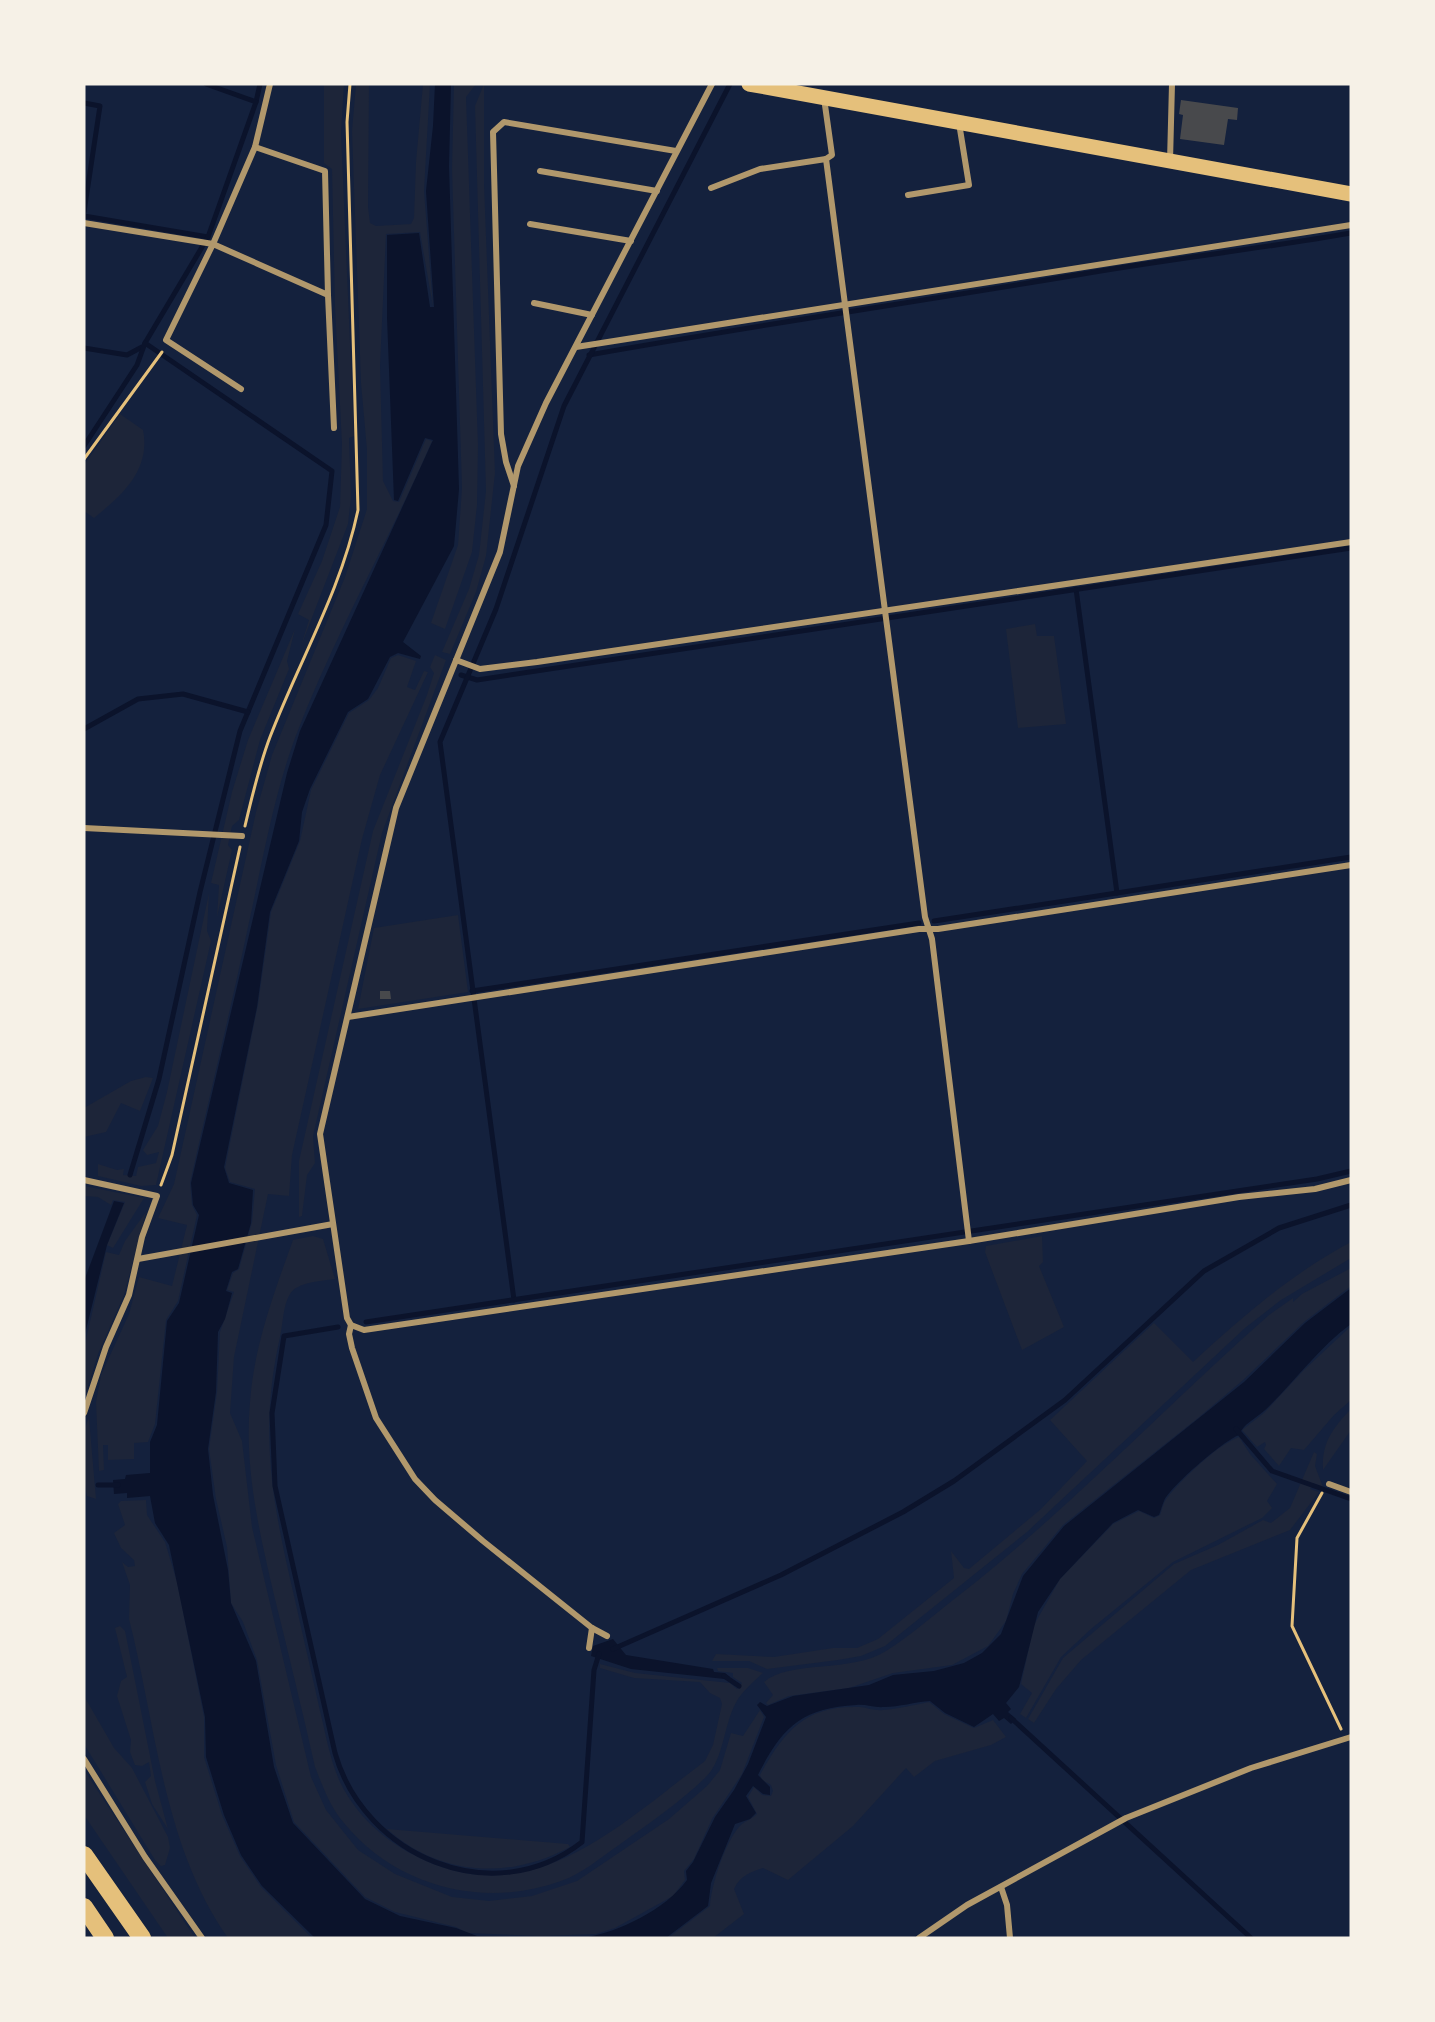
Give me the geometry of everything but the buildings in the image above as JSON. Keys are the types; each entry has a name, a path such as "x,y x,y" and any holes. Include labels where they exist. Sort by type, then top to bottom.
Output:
{"highway":[{"path":"84,1855 142,1938"},
{"path":"84,1907 105,1938"}],"main road":[{"path":"749,84 1351,194"}],"street":[{"path":"241,389 166,340 255,147 270,84"},
{"path":"712,84 546,403 518,466 500,552 396,808 320,1134 347,1318 351,1325 363,1330 1239,1197 1315,1189 1351,1180"},
{"path":"1170,160 1172,84"},
{"path":"711,188 759,169 826,159 832,155 824,98"},
{"path":"514,487 506,462 501,434 493,132 504,122 676,151"},
{"path":"908,195 969,185 959,122"},
{"path":"255,147 325,171 334,428"},
{"path":"826,159 968,1239"},
{"path":"540,171 657,192"},
{"path":"84,223 210,243 328,295"},
{"path":"530,224 630,242"},
{"path":"576,347 846,308 1351,225"},
{"path":"534,303 592,315"},
{"path":"456,660 478,668 537,662 885,615 1351,542"},
{"path":"84,828 242,836"},
{"path":"348,1017 1351,866"},
{"path":"84,1180 157,1196 126,1302 106,1347 84,1413"},
{"path":"138,1260 333,1224"},
{"path":"351,1325 349,1334 352,1347 376,1418 415,1479 435,1500 483,1541 592,1628 607,1636"},
{"path":"1329,1484 1351,1492"},
{"path":"589,1648 592,1628"},
{"path":"919,1938 967,1905 1117,1822 1242,1771 1348,1738"},
{"path":"84,1759 145,1857 202,1938"},
{"path":"1001,1887 1007,1905 1010,1938"}],"path":[{"path":"157,1196 172,1155 242,836 270,737 316,636 352,542 358,510 347,122 350,84"},
{"path":"84,459 166,346"},
{"path":"1323,1492 1297,1538 1292,1626 1348,1738"}],"shaded area":[{"path":"324,84 344,84 341,133 354,436 349,438 351,497 348,524 301,646 309,620 298,614 322,561 340,507 342,444 335,307 332,169 324,163"},
{"path":"356,84 369,84 368,207 370,223 376,226 411,224 414,218 423,84 430,84 424,191 433,307 420,232 386,234 380,366 383,481 393,501 399,502 426,439 432,441 327,662 287,761 268,831 190,1183 192,1205 197,1215 178,1301 166,1320 155,1424 148,1442 134,1443 134,1459 108,1460 108,1445 103,1445 104,1470 99,1471 96,1402 101,1375 129,1314 139,1277 172,1286 187,1225 158,1218 174,1184 256,812 272,755 345,577 367,509 367,450 361,383 352,131"},
{"path":"435,84 451,84 449,166 459,489 454,546 403,642 421,656 420,659 398,653 390,657 368,699 348,712 310,789 302,812 299,841 270,912 257,1007 224,1167 229,1183 253,1190 251,1223 238,1269 232,1272 226,1291 232,1293 225,1319 218,1332 216,1392 208,1449 213,1495 228,1570 231,1603 256,1661 274,1767 293,1823 365,1899 400,1916 456,1928 477,1936 539,1938 315,1938 262,1886 241,1855 224,1815 206,1757 205,1717 169,1545 155,1523 150,1496 127,1498 127,1493 114,1494 113,1480 125,1479 126,1475 150,1473 150,1442 157,1425 167,1321 179,1303 199,1215 193,1205 191,1183 287,773 300,731 433,440 425,438 398,501 394,500 387,317 387,235 419,233 430,307 434,307 426,191"},
{"path":"454,84 476,84 466,97 478,446 477,505 472,552 445,629 431,623 458,545 462,488 452,169"},
{"path":"484,84 484,184 495,473 486,556 476,592 450,654 442,652 469,589 479,555 486,491 475,106"},
{"path":"120,414 143,430 143,457 124,491 94,518 84,511 84,465"},
{"path":"1035,624 1037,636 1054,636 1066,724 1018,728 1006,629"},
{"path":"295,629 287,661 289,669 260,740 239,820 232,826 228,845 232,850 217,917 219,885 211,883 232,792 248,740"},
{"path":"398,655 416,661 407,687 415,690 424,671 428,672 380,775 362,839 292,1155 289,1196 268,1194 234,1357 230,1413 242,1441 252,1527 311,1777 326,1810 358,1850 395,1874 452,1897 489,1901 532,1896 577,1881 669,1819 707,1786 720,1770 731,1733 743,1736 760,1710 764,1717 742,1774 712,1819 694,1859 684,1871 685,1880 673,1896 615,1928 596,1934 541,1936 467,1933 456,1927 395,1912 365,1897 294,1822 276,1765 257,1660 243,1622 231,1603 227,1547 216,1499 209,1449 217,1392 220,1332 234,1292 227,1290 233,1273 239,1269 252,1222 255,1189 230,1182 225,1168 258,1004 271,912 300,841 311,790 349,713 369,700 378,688 391,658"},
{"path":"435,655 446,660 382,833 313,1136 315,1163 307,1175 302,1216 299,1217 299,1161 373,831 427,695 434,673 430,667"},
{"path":"209,893 207,931 211,941 156,1185 141,1186 98,1176 98,1164 117,1170 124,1169 123,1175 136,1176 138,1167 156,1163 159,1152 147,1155 143,1150 158,1126 167,1092"},
{"path":"458,915 468,992 358,1009 374,928"},
{"path":"146,1077 153,1078 140,1111 121,1103 106,1132 84,1137 84,1108 131,1081"},
{"path":"84,1186 144,1198 113,1248 107,1245 125,1202 113,1200 111,1205 98,1197 84,1196"},
{"path":"114,1201 124,1203 107,1245 84,1338 84,1281"},
{"path":"146,1212 124,1295 98,1354 84,1399 84,1348 106,1252 119,1255 125,1241"},
{"path":"313,1236 323,1239 335,1279 298,1287 290,1294 286,1304 273,1372 269,1438 271,1470 280,1533 331,1756 346,1793 370,1824 401,1848 454,1871 494,1875 532,1870 569,1856 604,1836 705,1761 713,1745 722,1704 720,1698 710,1693 700,1682 634,1678 600,1668 600,1664 635,1673 730,1683 737,1689 742,1683 733,1677 733,1673 718,1671 717,1668 748,1668 763,1673 738,1699 716,1761 705,1778 674,1805 584,1870 569,1878 532,1889 502,1893 472,1892 415,1877 389,1863 365,1845 344,1823 331,1804 315,1767 268,1571 254,1499 249,1451 252,1381 260,1340 293,1240"},
{"path":"1042,1236 1043,1262 1039,1266 1064,1327 1022,1350 985,1252 986,1246"},
{"path":"1351,1242 1351,1258 1281,1300 1245,1328 1027,1532 885,1646 861,1656 767,1669 749,1661 712,1661 716,1654 774,1657 833,1648 857,1648 878,1639 954,1578 951,1551 964,1568 969,1569 1041,1509 1087,1461 1050,1420 1154,1323 1193,1362 1268,1297 1329,1254"},
{"path":"1351,1268 1351,1286 1304,1322 1242,1381 1198,1418 1063,1525 1022,1574 1013,1594 1006,1621 988,1646 952,1665 893,1673 849,1688 789,1696 768,1705 766,1703 773,1695 764,1682 775,1675 872,1658 906,1637 1041,1526 1269,1315 1293,1298 1293,1302 1302,1294"},
{"path":"1351,1288 1351,1324 1317,1355 1264,1411 1246,1425 1239,1435 1210,1455 1187,1475 1164,1501 1159,1515 1154,1517 1138,1510 1113,1523 1060,1579 1038,1612 1019,1687 1006,1703 1011,1709 1008,1712 1016,1719 1011,1724 1004,1718 999,1721 993,1714 974,1727 945,1713 930,1701 890,1707 860,1705 837,1707 821,1710 808,1716 785,1733 758,1775 770,1787 770,1795 763,1794 753,1786 746,1796 756,1813 750,1819 735,1824 711,1883 708,1906 666,1938 583,1938 611,1931 640,1918 667,1901 687,1880 686,1871 693,1862 715,1817 734,1790 748,1764 766,1717 757,1705 760,1702 767,1706 793,1696 869,1685 893,1675 934,1671 964,1663 982,1653 1001,1634 1023,1576 1064,1526 1244,1382 1305,1323"},
{"path":"1351,1326 1351,1400 1334,1415 1304,1450 1291,1448 1279,1466 1264,1449 1265,1442 1257,1447 1242,1430 1264,1413 1303,1371"},
{"path":"1351,1409 1351,1430 1323,1470 1326,1444"},
{"path":"89,1418 96,1499 87,1496 83,1466 83,1436"},
{"path":"1239,1437 1250,1454 1277,1484 1267,1501 1272,1508 1262,1518 1173,1562 1091,1629 1061,1657 1026,1718 1020,1714 1032,1693 1021,1684 1034,1625 1060,1579 1113,1524 1139,1511 1154,1518 1160,1515 1167,1498 1190,1473 1221,1447"},
{"path":"1314,1452 1317,1454 1315,1466 1323,1487 1313,1483 1310,1489 1319,1492 1290,1530 1191,1570 1081,1660 1056,1689 1034,1723 1028,1719 1063,1658 1174,1564 1218,1545 1263,1520 1271,1523 1290,1508"},
{"path":"146,1500 147,1515 165,1542 177,1582 204,1717 204,1757 222,1815 240,1856 261,1887 312,1938 228,1938 206,1902 189,1864 164,1784 129,1619 130,1585 122,1562 128,1567 135,1566 134,1560 121,1548 114,1533 125,1525 118,1504 121,1501"},
{"path":"120,1626 125,1631 155,1781 168,1829 152,1804 145,1782 151,1776 149,1762 142,1766 135,1765 130,1752 131,1740 117,1696 121,1681 127,1677 115,1628"},
{"path":"613,1639 626,1655 713,1669 714,1672 725,1673 730,1677 725,1679 631,1669 591,1656 593,1646"},
{"path":"84,1696 114,1748 132,1768 168,1837 170,1848 165,1865 161,1866 155,1860 84,1744"},
{"path":"929,1702 944,1714 974,1728 993,1720 1006,1737 991,1745 935,1761 914,1777 906,1768 853,1826 788,1880 763,1868 742,1878 734,1889 744,1914 713,1938 668,1938 710,1906 716,1875 730,1840 742,1824 757,1814 748,1797 754,1787 762,1795 771,1796 773,1791 771,1785 762,1780 760,1775 778,1746 798,1724 811,1716 841,1708 860,1707 880,1710"},
{"path":"84,1770 195,1938 168,1938 84,1815"},
{"path":"387,1829 568,1844 570,1847 547,1858 523,1865 475,1868 452,1864 429,1856 407,1845"}],"waterway":[{"path":"145,343 208,237 256,102 206,84"},
{"path":"256,102 260,84"},
{"path":"514,1300 440,742 496,609 564,406 730,84"},
{"path":"84,103 100,106 84,212"},
{"path":"84,216 208,237"},
{"path":"589,355 1111,269 1351,233"},
{"path":"84,446 137,365 145,343 332,471 326,525 240,731 200,892 159,1079 130,1175"},
{"path":"84,348 127,355 142,347"},
{"path":"461,675 477,680 1351,548"},
{"path":"1076,589 1117,893"},
{"path":"84,729 138,699 183,694 248,712"},
{"path":"934,921 1351,857"},
{"path":"472,991 919,923"},
{"path":"366,1322 1317,1179 1351,1171"},
{"path":"613,1649 781,1575 903,1512 954,1481 1065,1400 1204,1271 1279,1228 1351,1205"},
{"path":"338,1327 284,1336 272,1413 275,1486 335,1753 350,1789 373,1820 402,1845 436,1862 472,1872 510,1872 547,1862 582,1842 594,1670 599,1654"},
{"path":"1236,1429 1272,1471 1351,1499"},
{"path":"98,1485 118,1485"},
{"path":"724,1676 739,1686"},
{"path":"1011,1718 1251,1938"}]}
